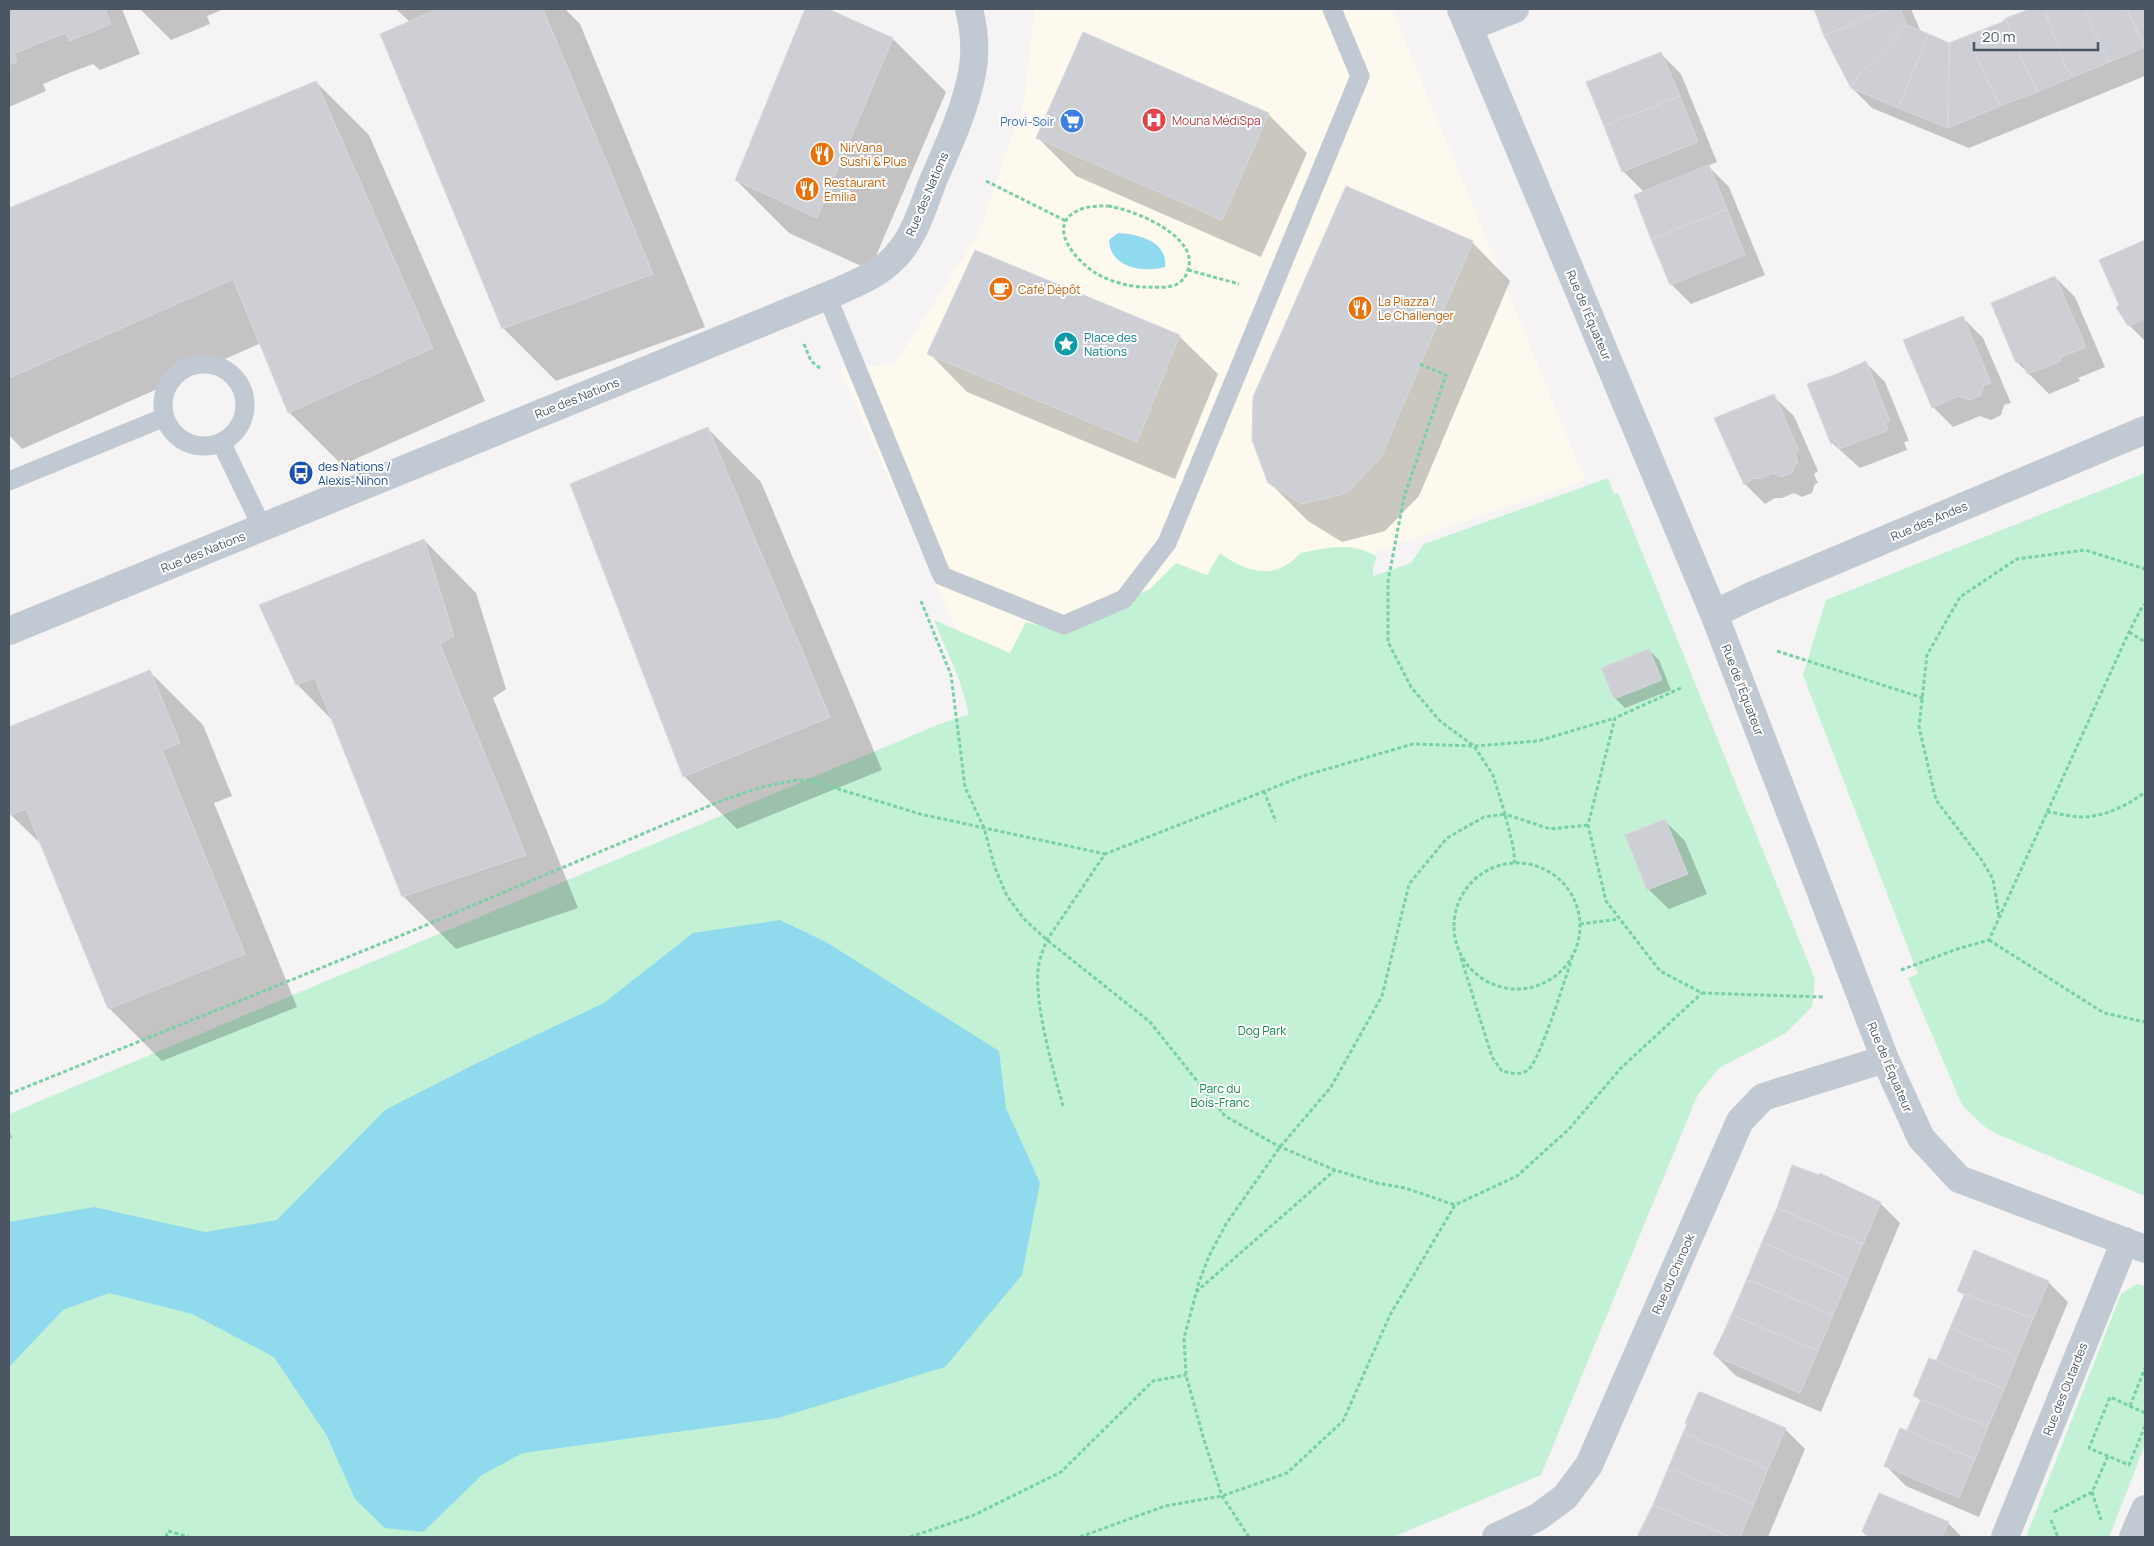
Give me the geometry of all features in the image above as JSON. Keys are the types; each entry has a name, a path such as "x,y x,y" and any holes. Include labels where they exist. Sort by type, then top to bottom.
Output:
{"street":[{"name":"Rue des Nations","path":"9,631 828,296 872,276 888,265 898,254 915,227 966,97 972,72 974,52 969,9"},
{"path":"1465,18 1515,9"},
{"name":"Rue de l'Équateur","path":"1465,18 1714,614 1885,1059 1921,1138 1960,1179 2135,1245"},
{"name":"Rue des Andes","path":"1714,614 1751,596 2145,430"},
{"name":"Rue du Chinook","path":"1496,1537 1538,1517 1565,1497 1589,1465 1740,1121 1763,1097 1885,1059"},
{"name":"Rue des Outardes","path":"2005,1537 2135,1245"},
{"path":"2133,1537 2145,1509"}],"lane":[{"path":"828,296 942,576 1064,626 1124,599 1167,544 1360,76 1332,9"},
{"path":"195,364 209,364 222,367 237,380 245,399 245,412 241,424 232,435 221,442 208,446 194,444 181,439 171,429 165,417 164,396 173,378 183,369 195,364"},
{"path":"9,481 165,417"},
{"path":"221,442 262,527"}],"path":[{"path":"986,181 1066,221"},
{"path":"1108,206 1127,209 1147,218 1177,239 1187,250 1190,266 1185,277 1173,286 1137,287 1114,281 1094,272 1075,255 1065,240 1063,226 1066,221 1075,212 1090,207 1108,206"},
{"path":"1188,270 1232,281"},
{"path":"811,361 825,373"},
{"path":"1420,364 1446,375 1404,497 1388,582 1388,642 1411,687 1440,721 1474,746 1493,775 1505,814 1515,863"},
{"path":"1999,916 1993,879 1936,800 1919,727 1927,654 1960,597 2017,559 2085,550 2145,569"},
{"path":"918,594 951,675 964,787 984,828 995,868 1007,896 1024,919 1047,940 1150,1022 1225,1116 1280,1147 1335,1170 1376,1183 1404,1188 1455,1205"},
{"path":"1989,940 2046,812 2130,632 2145,604"},
{"path":"2130,632 2145,642"},
{"path":"1777,651 1922,698"},
{"path":"9,1094 400,936 722,800 762,787 796,780 821,782 888,805 1105,854 1303,776 1413,744 1474,746 1538,741 1615,718 1681,688"},
{"path":"1615,718 1588,825 1606,901 1660,971 1702,992 1832,997"},
{"path":"1264,791 1276,822"},
{"path":"2046,812 2080,817 2127,806 2145,792"},
{"path":"1249,1537 1222,1496 1186,1375 1184,1338 1195,1294 1209,1256 1226,1224 1280,1147 1331,1087 1382,996 1408,884 1447,838 1484,817 1505,814 1550,829 1588,825"},
{"path":"1063,1106 1048,1046 1039,994 1038,971 1040,955 1047,940 1105,854"},
{"path":"1515,863 1530,864 1543,868 1565,885 1573,896 1580,924 1579,938 1575,951 1538,1055 1527,1071 1519,1074 1502,1071 1492,1057 1454,935 1457,905 1464,892 1474,880 1486,871 1500,865 1515,863"},
{"path":"1580,924 1620,918"},
{"path":"1901,970 1957,949 1989,940 2104,1012 2145,1022"},
{"path":"1458,950 1476,974 1489,983 1504,988 1519,989 1547,982 1568,963 1575,951"},
{"path":"1080,1537 1166,1506 1222,1496 1287,1473 1343,1421 1390,1315 1455,1205 1517,1176 1569,1130 1621,1068 1702,992"},
{"path":"1195,1294 1335,1170"},
{"path":"2130,1406 2145,1368"},
{"path":"910,1537 972,1516 1061,1472 1153,1381 1186,1375"},
{"path":"2145,1413 2110,1397 2089,1448 2129,1465 2145,1426"},
{"path":"2058,1537 2050,1514 2092,1492 2108,1456"},
{"path":"2092,1492 2104,1528"},
{"path":"166,1537 168,1531 190,1537"}],"shaded area":[{"path":"1035,9 1392,9 1585,480 982,687 840,370 895,363 978,235 1024,100"}],"green space":[{"path":"2145,473 2145,1196 1997,1134 1985,1127 1962,1105 1908,978 1918,974 1803,675 1826,600"},
{"name":"Parc du Bois-Franc","path":"1608,478 1614,494 1618,493 1815,979 1812,1007 1786,1033 1719,1068 1698,1094 1541,1475 1393,1537 9,1537 9,1114 940,724 969,714 960,682 934,620 1010,653 1026,622 1046,627 1138,594 1150,589 1176,563 1207,575 1220,553 1230,560 1251,569 1271,571 1291,562 1300,553 1349,547 1368,552 1377,557 1373,567 1373,576 1411,563 1424,544"},
{"path":"2137,1284 2145,1286 2145,1445 2109,1537 2026,1537 2121,1294"}],"water":[{"path":"1118,233 1142,237 1157,245 1165,258 1165,267 1156,269 1138,268 1121,262 1115,257 1109,240"},
{"path":"780,920 826,942 999,1051 1006,1108 1040,1183 1022,1275 945,1367 778,1418 523,1453 482,1475 423,1532 385,1528 355,1499 327,1436 274,1357 192,1314 109,1293 63,1310 9,1367 9,1222 94,1207 205,1232 277,1220 385,1110 477,1063 604,1003 693,933"}],"building":[{"path":"9,9 105,9 111,24 69,41 66,33 39,43 14,54 17,62 9,65"},
{"path":"438,9 543,9 653,274 502,329 380,34"},
{"path":"805,9 828,9 893,38 817,218 735,180"},
{"path":"1814,9 1891,9 1863,18 1824,36"},
{"path":"1889,9 1900,9 1907,25 1858,76 1851,88 1824,36"},
{"path":"2030,9 2044,9 2066,67 2073,77 2037,92 2010,32 2006,18"},
{"path":"2044,9 2084,9 2110,62 2073,77 2066,67"},
{"path":"2084,9 2127,9 2145,47 2110,62"},
{"path":"2127,9 2145,9 2145,45 2139,37"},
{"path":"2006,18 2010,32 2037,92 2000,106 1983,72 1969,35 2002,22"},
{"path":"1907,25 1929,34 1898,108 1851,88 1858,76"},
{"path":"1083,32 1269,113 1222,220 1036,138"},
{"path":"1929,34 1949,43 1948,128 1898,108"},
{"path":"1969,35 1983,72 2000,106 1948,128 1949,43"},
{"path":"1661,52 1680,96 1604,126 1586,82"},
{"path":"316,81 433,348 288,413 233,279 9,378 9,208"},
{"path":"1680,96 1698,142 1622,172 1604,126"},
{"path":"1709,165 1727,209 1651,239 1634,195"},
{"path":"1346,186 1473,241 1381,457 1347,493 1302,504 1268,483 1252,440 1253,397"},
{"path":"1727,209 1745,255 1670,285 1651,239"},
{"path":"2145,240 2145,319 2128,326 2116,307 2119,305 2099,260"},
{"path":"975,250 1180,335 1137,442 927,354"},
{"path":"2055,276 2086,347 2059,358 2061,361 2027,374 2022,361 2016,363 1991,303"},
{"path":"1963,316 1991,383 1984,385 1981,395 1970,400 1959,396 1932,408 1903,340"},
{"path":"1866,361 1890,421 1885,422 1888,430 1839,449 1836,442 1831,444 1807,384 1837,374"},
{"path":"1774,394 1799,451 1795,453 1798,463 1795,464 1792,473 1781,477 1773,473 1761,479 1754,478 1744,485 1714,418"},
{"path":"708,427 830,717 683,777 570,484"},
{"path":"424,539 454,636 440,644 526,855 402,897 315,678 296,685 259,605"},
{"path":"1649,649 1662,680 1614,699 1601,668"},
{"path":"150,670 180,743 162,750 245,954 108,1009 26,809 10,815 9,727"},
{"path":"1665,819 1688,874 1647,890 1625,835"},
{"path":"1792,1165 1819,1175 1820,1173 1881,1202 1863,1244 1777,1208"},
{"path":"1777,1208 1863,1244 1848,1279 1762,1242"},
{"path":"1762,1242 1848,1279 1833,1315 1749,1280 1748,1282 1746,1281"},
{"path":"1974,1250 2049,1281 2033,1319 1957,1291"},
{"path":"1749,1280 1833,1315 1818,1351 1732,1315 1746,1281 1748,1282"},
{"path":"1965,1293 1994,1306 1996,1304 2033,1319 2017,1357 1950,1328"},
{"path":"1732,1315 1818,1351 1800,1393 1713,1354"},
{"path":"1950,1328 2017,1357 2004,1389 1936,1361"},
{"path":"1929,1358 2004,1389 1988,1427 1913,1396"},
{"path":"1701,1392 1786,1428 1768,1469 1683,1433 1687,1424 1685,1423 1698,1393"},
{"path":"1921,1399 1988,1427 1975,1459 1907,1430"},
{"path":"1900,1428 1975,1459 1959,1498 1884,1466"},
{"path":"1683,1433 1768,1469 1754,1504 1671,1469 1670,1472 1667,1471"},
{"path":"1671,1469 1754,1504 1740,1537 1731,1537 1653,1505 1667,1471 1670,1472"},
{"path":"1879,1493 1949,1522 1942,1537 1872,1537 1866,1535 1862,1531"},
{"path":"1653,1505 1669,1512 1731,1537 1637,1537"}],"place":[{"name":"Mouna MédiSpa","path":"1154,120"},
{"name":"Provi-Soir","path":"1072,121"},
{"name":"NirVana Sushi & Plus","path":"822,154"},
{"name":"Restaurant Emilia","path":"807,189"},
{"name":"Café Dépôt","path":"1001,289"},
{"name":"La Piazza / Le Challenger","path":"1360,308"},
{"name":"Place des Nations","path":"1066,344"},
{"name":"des Nations / Alexis-Nihon","path":"301,473"}],"park label":[{"name":"Dog Park","path":"1262,1030"}]}
